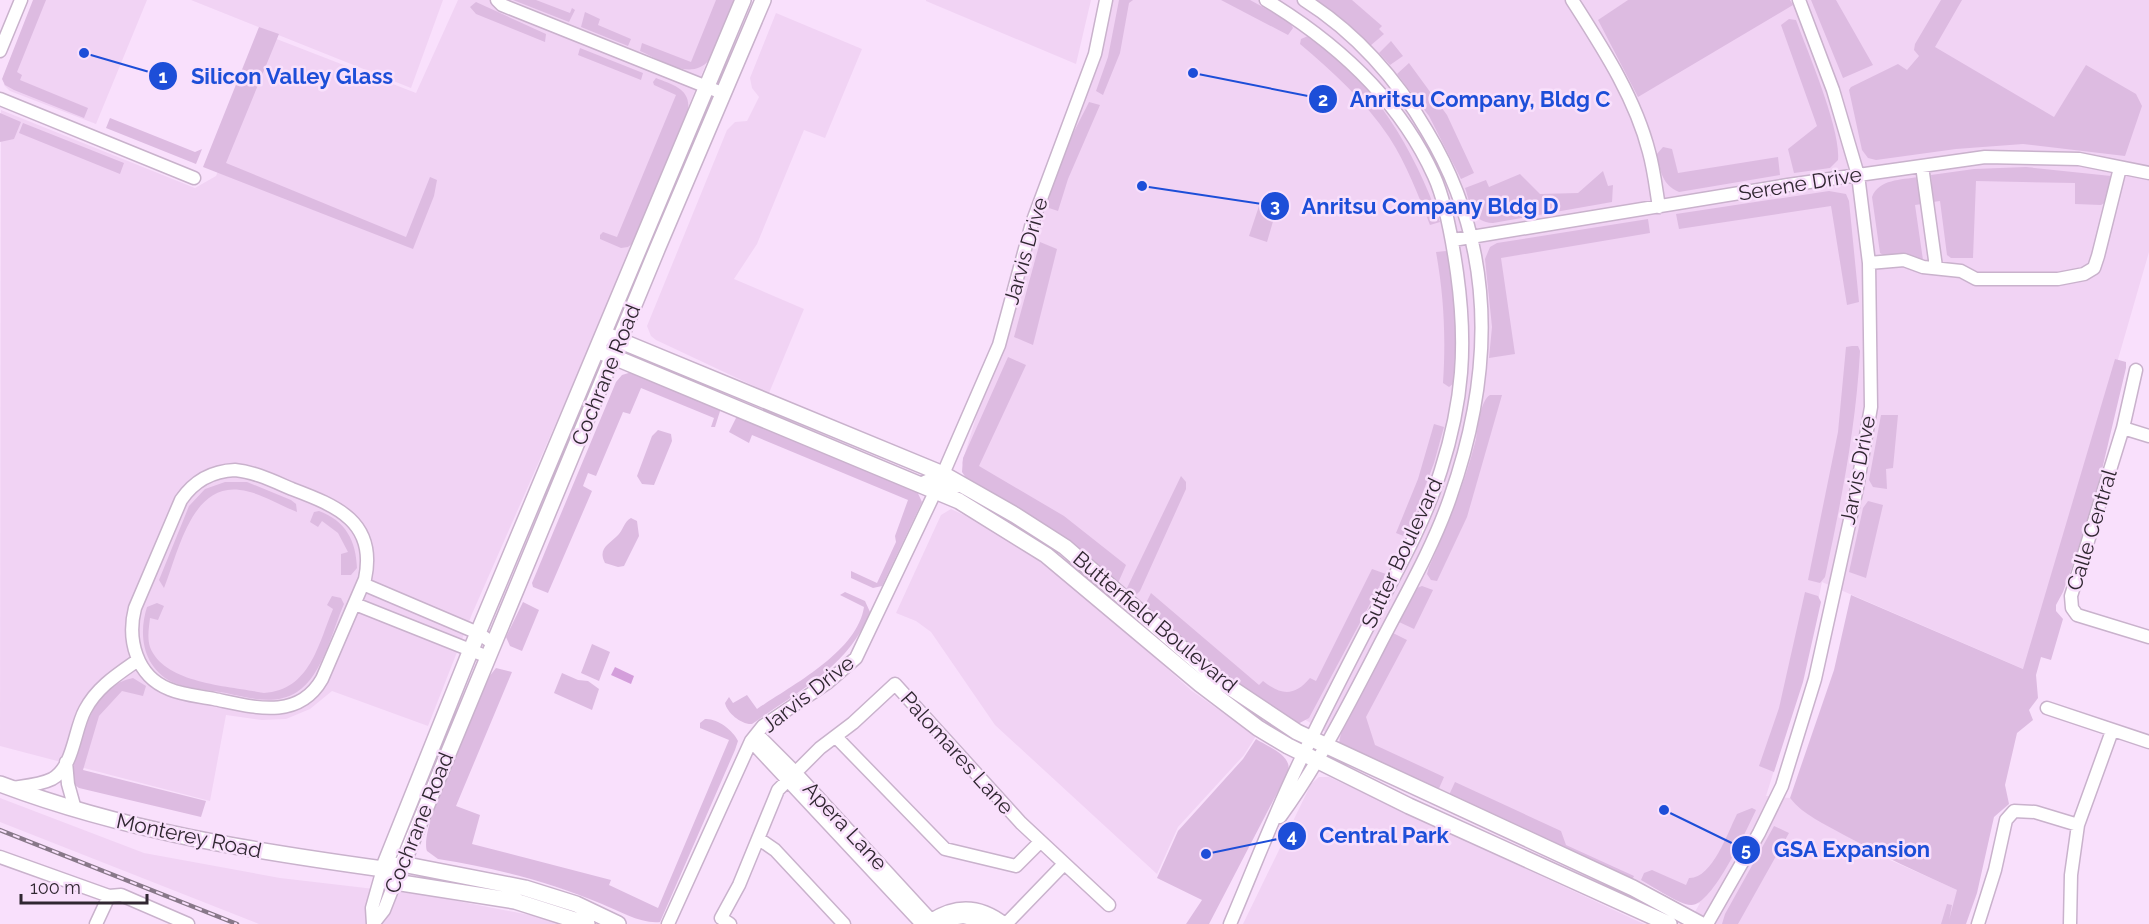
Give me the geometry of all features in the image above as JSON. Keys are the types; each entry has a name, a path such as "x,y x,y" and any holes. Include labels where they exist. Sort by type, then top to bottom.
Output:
{"main road":[{"name":"Cochrane Road","path":"383,869 470,652 743,0"},
{"name":"Cochrane Road","path":"395,882 722,93 763,0"},
{"name":"Butterfield Boulevard","path":"604,334 943,474 1065,547 1216,678 1318,743 1623,883 1700,924"},
{"name":"Butterfield Boulevard","path":"597,350 920,483 1004,526 1046,555 1200,684 1258,728 1317,762 1669,924"},
{"name":"Monterey Road","path":"5,786 75,809 200,842 383,869 402,864 525,888 576,904 618,924"},
{"path":"383,869 395,882 515,901 587,924"}],"street":[{"path":"0,51 21,0"},
{"path":"497,0 722,93"},
{"name":"Jarvis Drive","path":"943,474 999,345 1032,223 1095,54 1106,0"},
{"name":"Sutter Boulevard","path":"1266,0 1305,23 1338,49 1378,89 1405,125 1436,179 1453,240 1462,310 1464,348 1459,402 1441,471 1409,548 1318,743"},
{"name":"Sutter Boulevard","path":"1304,0 1368,53 1390,75 1444,158 1457,188 1472,239 1484,323 1478,389 1450,497 1415,577 1318,743"},
{"path":"1572,0 1602,46 1635,109 1649,151 1659,207"},
{"name":"Jarvis Drive","path":"1707,924 1759,833 1782,786 1815,679 1857,488 1870,407 1869,263 1858,175 1833,90 1799,0"},
{"path":"0,99 194,178"},
{"name":"Serene Drive","path":"1453,240 1472,239 1858,175 1985,157 2079,159 2149,173"},
{"path":"1922,166 1935,267"},
{"path":"1869,263 1904,260 1923,267 1961,271 1976,279 2058,279 2084,274 2094,268 2120,168"},
{"name":"Calle Central","path":"2136,370 2123,428 2071,597 2072,608 2078,615 2149,637"},
{"path":"2123,428 2149,436"},
{"path":"235,470 253,473 342,511 356,524 364,538 367,567 363,584 354,604 319,684 302,700 287,707 261,709 177,692 153,680 138,660 131,633 135,608 181,500 193,485 210,474 235,470"},
{"path":"920,483 943,474"},
{"path":"936,490 944,486 964,486"},
{"name":"Jarvis Drive","path":"668,924 754,738 780,714 849,666 863,650 936,490"},
{"path":"363,584 478,633 491,650"},
{"path":"354,604 470,652 491,650"},
{"path":"5,786 51,779 66,762 86,708 105,684 138,660"},
{"name":"Palomares Lane","path":"791,775 895,684 1040,842 1109,905"},
{"path":"2047,708 2149,742"},
{"path":"2070,924 2071,875 2078,825 2112,731"},
{"path":"836,737 945,849 1016,866 1040,842"},
{"name":"Apera Lane","path":"754,738 928,923"},
{"path":"1230,924 1303,754 1318,743"},
{"path":"1269,833 1317,762 1318,743"},
{"path":"66,762 68,784 75,809"},
{"path":"730,924 721,918 739,885 778,790 791,775"},
{"path":"1978,924 1995,870 2006,820 2014,811 2035,812 2078,825"},
{"path":"759,839 775,850 844,924"},
{"path":"0,857 110,896 121,895 188,924"},
{"path":"928,923 962,907 984,910 1005,924 1064,864"},
{"name":"Cochrane Road","path":"383,869 372,908 373,924 384,910 395,882"},
{"path":"96,924 110,896"},
{"path":"928,923 963,917 993,924"}],"shaded area":[{"path":"33,0 46,0 17,72 22,75 20,80 88,108 84,118 14,90 5,85 2,79"},
{"path":"34,0 147,0 96,124 10,91 4,85 3,77"},
{"path":"191,0 443,0 411,88"},
{"path":"458,0 732,0 599,325 472,614 428,726 332,691 310,709 286,719 262,720 226,715 210,801 0,746 1,110 195,188 216,176 274,38 416,93"},
{"path":"513,0 536,0 570,13 572,8 575,10 569,22"},
{"path":"716,0 734,0 709,60 702,66 694,69 676,67 640,51 642,43 691,62"},
{"path":"926,0 1091,0 1076,64 926,1"},
{"path":"1104,0 2149,0 2149,252 2028,671 1822,582 1799,691 1766,796 1790,798 1809,815 1890,860 1964,893 1955,924 1688,924 1700,903 1689,905 1586,855 1359,752 1215,666 968,476 962,463"},
{"path":"1119,0 1133,0 1129,3 1120,53 1103,95 1096,91 1108,57"},
{"path":"1221,0 1250,0 1290,22 1293,28 1288,35"},
{"path":"1316,0 1352,0 1382,26 1379,29 1384,34 1370,46 1340,17"},
{"path":"1628,0 1790,0 1793,5 1638,97 1598,20"},
{"path":"1811,0 1836,0 1873,65 1843,78"},
{"path":"1941,0 1962,0 1935,47 2054,117 2086,65 2136,94 2142,106 2125,156 2023,144 1956,149 1876,160 1868,158 1862,150 1849,90 1898,64 1907,70 1919,56 1914,50 1915,44"},
{"path":"476,2 546,34 545,42 476,14 470,7"},
{"path":"585,12 600,19 598,25 631,39 628,46 581,27"},
{"path":"776,13 862,49 825,138 804,130 757,244 734,279 804,309 769,393 656,340 651,336 647,326 727,130 735,122 747,121 759,97 752,88 750,78"},
{"path":"1789,19 1796,20 1829,111 1838,146 1838,160 1830,168 1794,173 1788,149 1817,126 1781,25"},
{"path":"259,27 279,34 226,163 406,237 430,177 437,180 434,196 413,249 203,167"},
{"path":"1308,36 1353,73 1389,118 1418,168 1440,222 1430,225 1401,158 1370,111 1300,44 1301,39"},
{"path":"1391,41 1403,56 1390,65 1379,53"},
{"path":"580,48 643,73 641,80 578,55"},
{"path":"1409,63 1447,115 1474,173 1461,179 1429,116 1397,74"},
{"path":"656,78 684,92 687,97 688,110 633,243 621,248 600,239 600,235 603,232 617,237 676,95 654,85"},
{"path":"1089,102 1100,105 1068,179 1058,211 1049,208 1052,184 1063,155"},
{"path":"0,113 21,122 14,139 0,142"},
{"path":"110,118 195,152 202,149 196,164 106,128"},
{"path":"23,123 124,163 120,174 19,133"},
{"path":"1663,147 1672,149 1678,173 1778,157 1780,175 1679,192 1669,186 1661,172 1656,155"},
{"path":"2026,167 2111,176 2106,202 2101,205 2075,204 2075,183 1976,181 1973,258 1951,258 1947,255 1940,201 1933,202 1931,175 1974,169"},
{"path":"1603,171 1608,186 1613,185 1612,202 1493,223 1476,216 1465,188 1486,180 1489,187 1520,174 1540,194 1578,193"},
{"path":"1918,177 1922,204 1915,205 1923,260 1904,255 1885,256 1880,253 1872,197 1875,191 1885,184"},
{"path":"1829,191 1846,194 1849,201 1859,302 1847,305 1831,206 1679,229 1676,214"},
{"path":"1259,206 1276,211 1267,242 1249,236"},
{"path":"1648,219 1650,233 1501,258 1515,354 1489,358 1492,327 1485,259 1490,247 1497,243"},
{"path":"1040,242 1057,249 1033,345 1014,337"},
{"path":"1446,251 1450,256 1455,320 1453,384 1449,387 1443,383 1444,317 1436,252"},
{"path":"1858,346 1860,351 1851,437 1825,577 1820,583 1808,580 1838,432 1846,347"},
{"path":"1008,357 1026,365 979,466 1064,516 1126,565 1118,583 1044,525 968,481 962,472 963,458"},
{"path":"2115,359 2126,362 2126,368 2092,512 2063,592 2056,605 2056,611 2063,619 2051,660 2041,657 2036,675 2038,698 2029,710 2033,720 2017,733 2005,785 2009,804 1994,817 1977,893 1966,924 1941,924 1947,904 1952,905 1949,920 1957,890 1886,857 1822,823 1801,809 1790,798 1834,670 1851,595 2023,669"},
{"path":"635,371 721,408 715,427 711,427 714,418 641,388 630,414 623,412 596,476 588,473 583,486 592,491 548,593 533,587 532,583 616,382 622,375"},
{"path":"1490,395 1502,395 1467,517 1437,581 1431,580 1427,574 1429,567 1461,488 1472,455 1482,408"},
{"path":"1881,415 1898,415 1893,468 1886,469 1887,489 1873,487 1869,480"},
{"path":"737,416 916,489 922,502 882,586 873,588 851,578 851,571 877,583 896,542 895,536 908,500 752,435 749,443 729,432"},
{"path":"1434,424 1444,427 1434,463 1406,537 1396,533 1418,479"},
{"path":"658,430 671,434 672,441 654,485 642,484 637,476 652,436"},
{"path":"1181,476 1186,482 1186,489 1140,591 1136,595 1129,594 1127,588"},
{"path":"225,482 247,482 291,500 296,504 297,512 247,491 223,491 209,498 198,509 181,540 164,588 159,580 189,506 205,489"},
{"path":"1868,501 1883,505 1866,578 1849,572 1863,508"},
{"path":"951,509 981,523 1027,552 1093,602 1192,691 1256,736 1244,755 1178,827 1157,874 995,725 931,632 916,621 896,613 941,515"},
{"path":"319,511 343,526 352,541 357,568 351,575 341,575 341,554 348,552 338,533 322,521 318,527 310,522 314,512"},
{"path":"631,518 637,521 639,536 624,566 618,567 605,563 604,550"},
{"path":"1372,569 1386,574 1309,718 1296,725 1238,689 1144,607 1151,593 1259,685 1263,681 1282,691 1293,691 1310,678 1316,681"},
{"path":"1422,586 1433,590 1414,629 1399,622 1417,588"},
{"path":"845,592 865,601 870,612 861,631 836,663 804,689 752,724 744,723 732,714 725,703 729,697 733,703 747,695 757,709 821,666 849,639 859,623 864,607 840,595"},
{"path":"1805,592 1818,596 1821,602 1803,682 1774,772 1759,766 1779,708"},
{"path":"332,596 341,598 344,604 320,664 314,675 297,692 280,699 253,699 191,688 172,682 155,668 145,649 144,618 147,607 157,603 164,606 158,620 150,618 149,644 158,659 169,669 183,676 217,685 264,693 280,690 292,684 302,675 317,651 333,609 327,605"},
{"path":"523,602 539,610 522,651 510,646 506,637"},
{"path":"1393,633 1407,640 1366,717 1375,745 1444,777 1437,793 1345,750 1339,743 1341,733"},
{"path":"592,644 610,652 599,681 581,673"},
{"path":"615,667 634,676 631,684 611,675"},
{"path":"496,668 512,672 456,806 480,815 472,844 611,880 609,885 658,908 729,740 700,728 700,723 705,719 715,720 736,737 738,741 735,750 660,922 638,919 582,896 521,876 438,859 427,851 431,818 439,794 488,678"},
{"path":"562,673 578,680 588,681 599,689 592,710 554,693"},
{"path":"133,678 146,686 143,696 122,691 99,716 83,770 206,801 201,817 79,788 71,782 70,775 84,732 98,703 107,691"},
{"path":"1256,739 1283,756 1289,766 1288,772 1209,924 1186,924 1202,900 1157,878 1178,831 1243,759"},
{"path":"1319,777 1329,777 1644,924 1243,924 1311,784"},
{"path":"1455,782 1561,831 1566,845 1634,876 1632,880 1449,795"},
{"path":"0,798 144,853 280,878 426,895 545,918 561,924 259,924 0,822"},
{"path":"1752,808 1756,810 1728,865 1709,893 1699,902 1691,905 1680,902 1641,880 1644,873 1652,870 1686,885 1689,878 1705,871 1712,863 1737,814"},
{"path":"1774,826 1789,833 1738,924 1722,924 1725,914"}],"railway":[{"path":"0,830 237,924"}],"place":[{"name":"Silicon Valley Glass","path":"84,53"},
{"name":"Anritsu Company, Bldg C","path":"1193,73"},
{"name":"Anritsu Company Bldg D","path":"1142,186"},
{"name":"GSA Expansion","path":"1664,810"},
{"name":"Central Park","path":"1206,854"}]}
